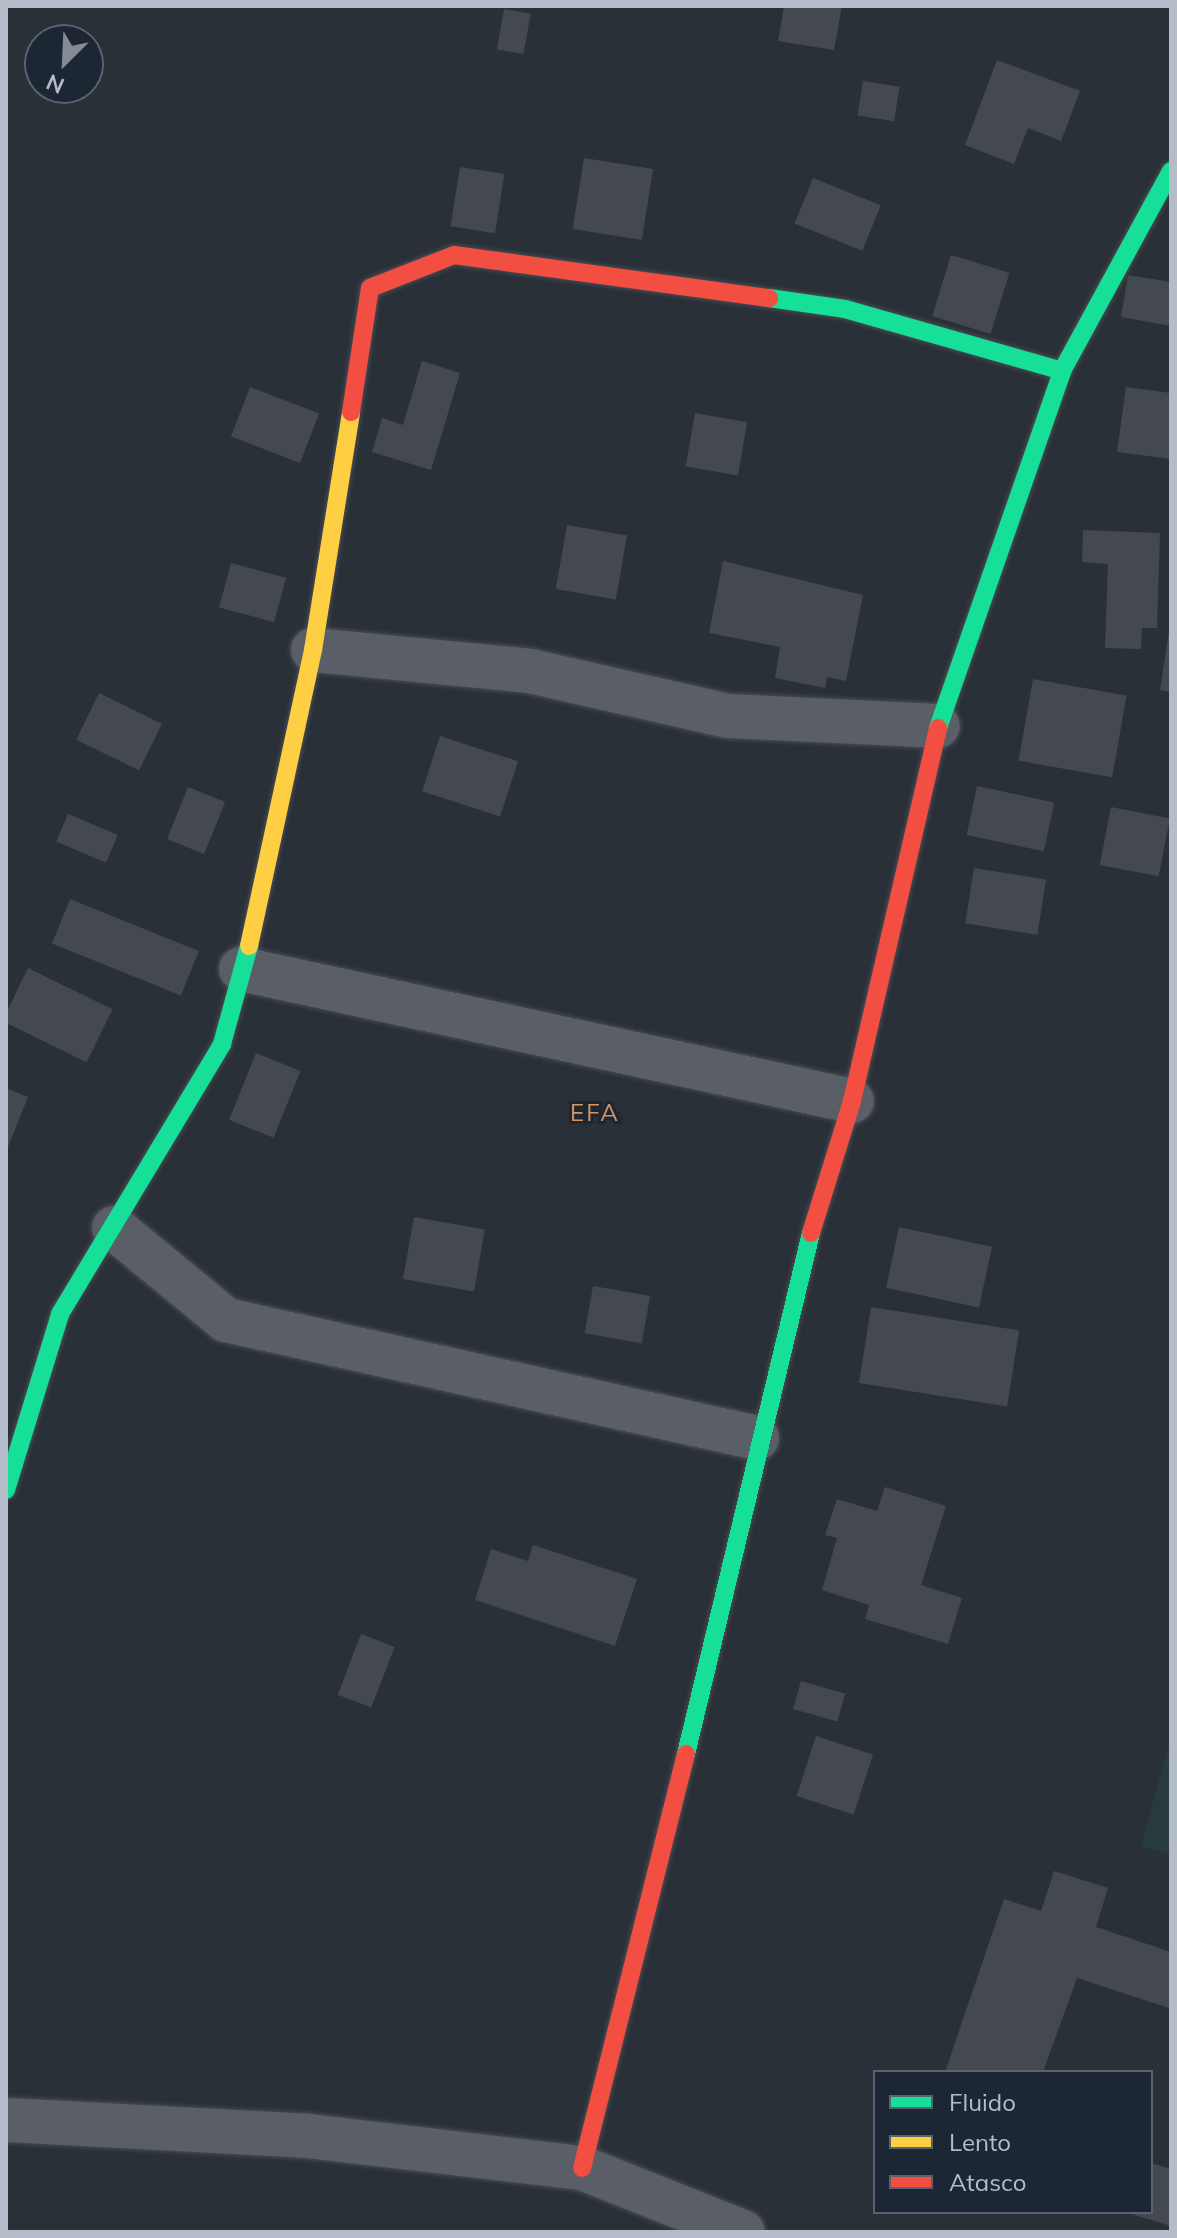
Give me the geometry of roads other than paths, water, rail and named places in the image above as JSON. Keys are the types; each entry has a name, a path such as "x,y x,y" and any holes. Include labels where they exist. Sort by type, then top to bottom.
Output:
{"street":[{"path":"582,2168 705,1679 757,1438 832,1153 852,1101 938,726 1062,371 1171,171"},
{"path":"6,1490 60,1314 222,1044 261,902 313,650 370,288 454,255 845,309 1062,371"},
{"path":"313,650 530,671 728,716 938,726"},
{"path":"241,969 852,1101"},
{"path":"114,1228 226,1320 757,1438"},
{"path":"6,2120 308,2136 582,2168 743,2232"}],"district":[{"name":"EFA","path":"595,1113"}]}
